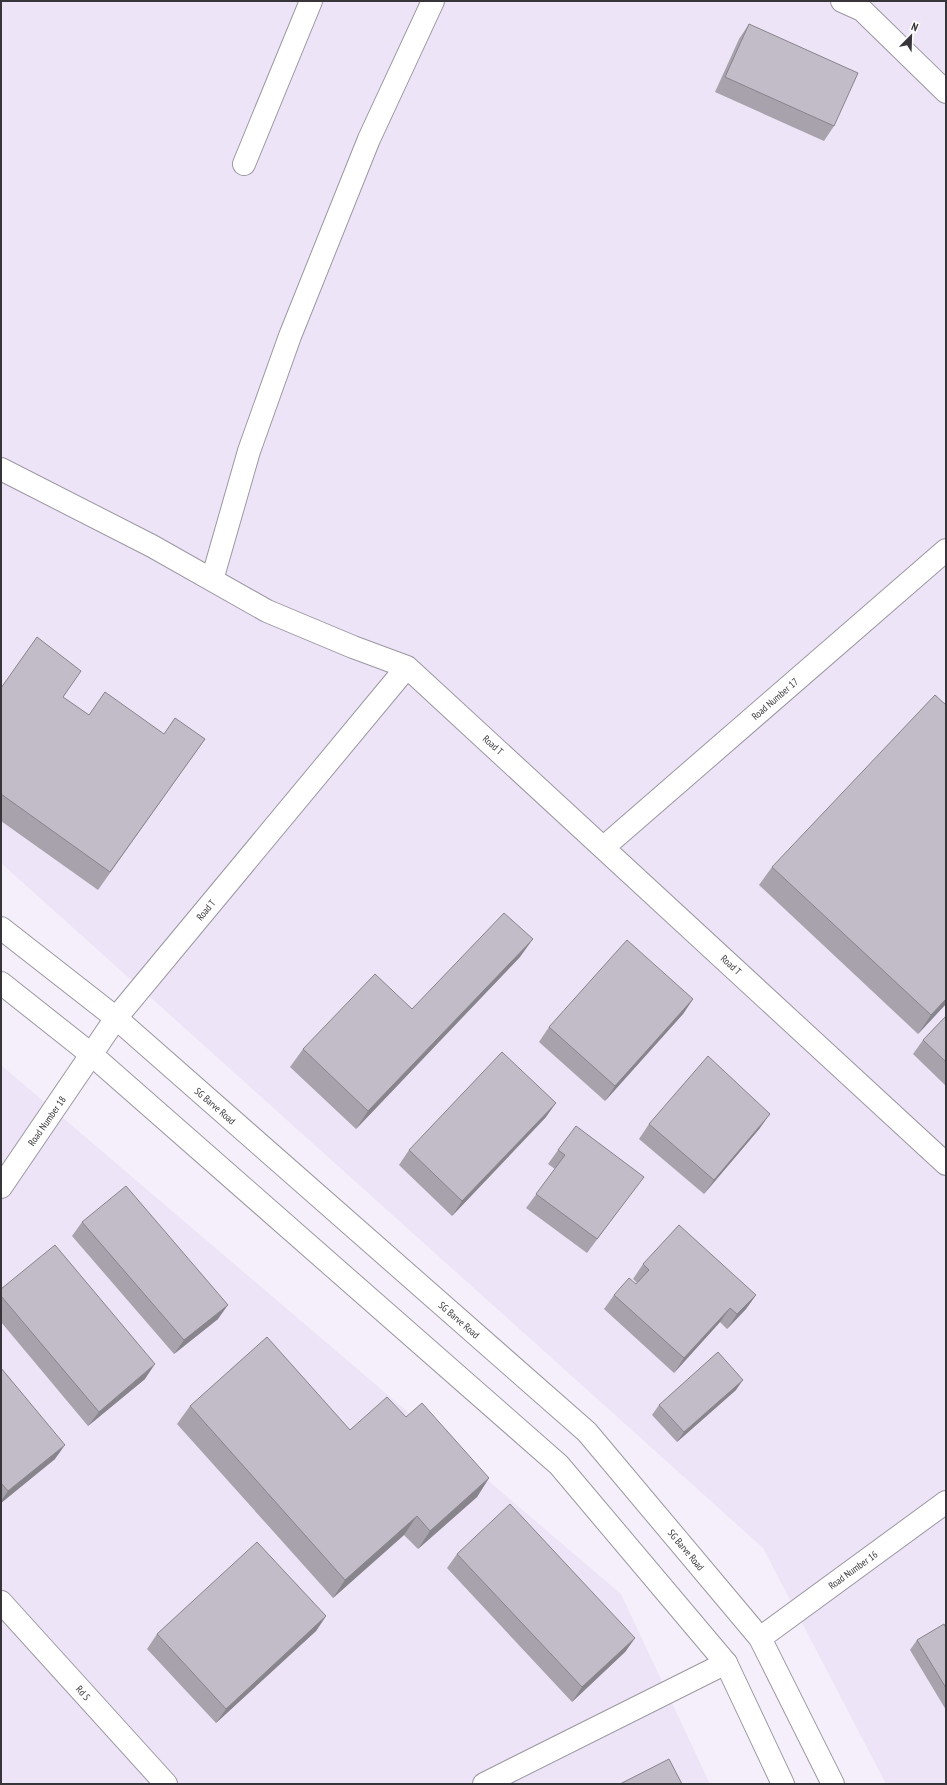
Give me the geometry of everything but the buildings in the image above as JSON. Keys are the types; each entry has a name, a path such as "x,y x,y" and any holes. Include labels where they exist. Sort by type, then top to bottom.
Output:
{"street":[{"path":"244,164 311,1"},
{"path":"212,580 249,451 290,336 369,139 433,1"},
{"path":"842,1 865,5 946,92"},
{"path":"1,469 152,546 267,611 353,647 407,667"},
{"name":"Road Number 17","path":"604,847 946,550"},
{"name":"Road T","path":"92,1055 116,1018 407,667 604,847 946,1164"},
{"name":"SG Barve Road","path":"1,928 116,1018 587,1432 760,1638 833,1784"},
{"path":"1,983 92,1055 559,1465 726,1663 783,1784"},
{"name":"Road Number 18","path":"1,1187 92,1055"},
{"name":"Road Number 16","path":"760,1638 946,1502"},
{"name":"Rd S","path":"1,1602 166,1784"},
{"path":"484,1784 726,1663"}],"shaded area":[{"path":"1,1 946,1 946,1784 886,1784 763,1548 1,863"},
{"path":"1,1065 621,1594 710,1784 1,1784"}]}
